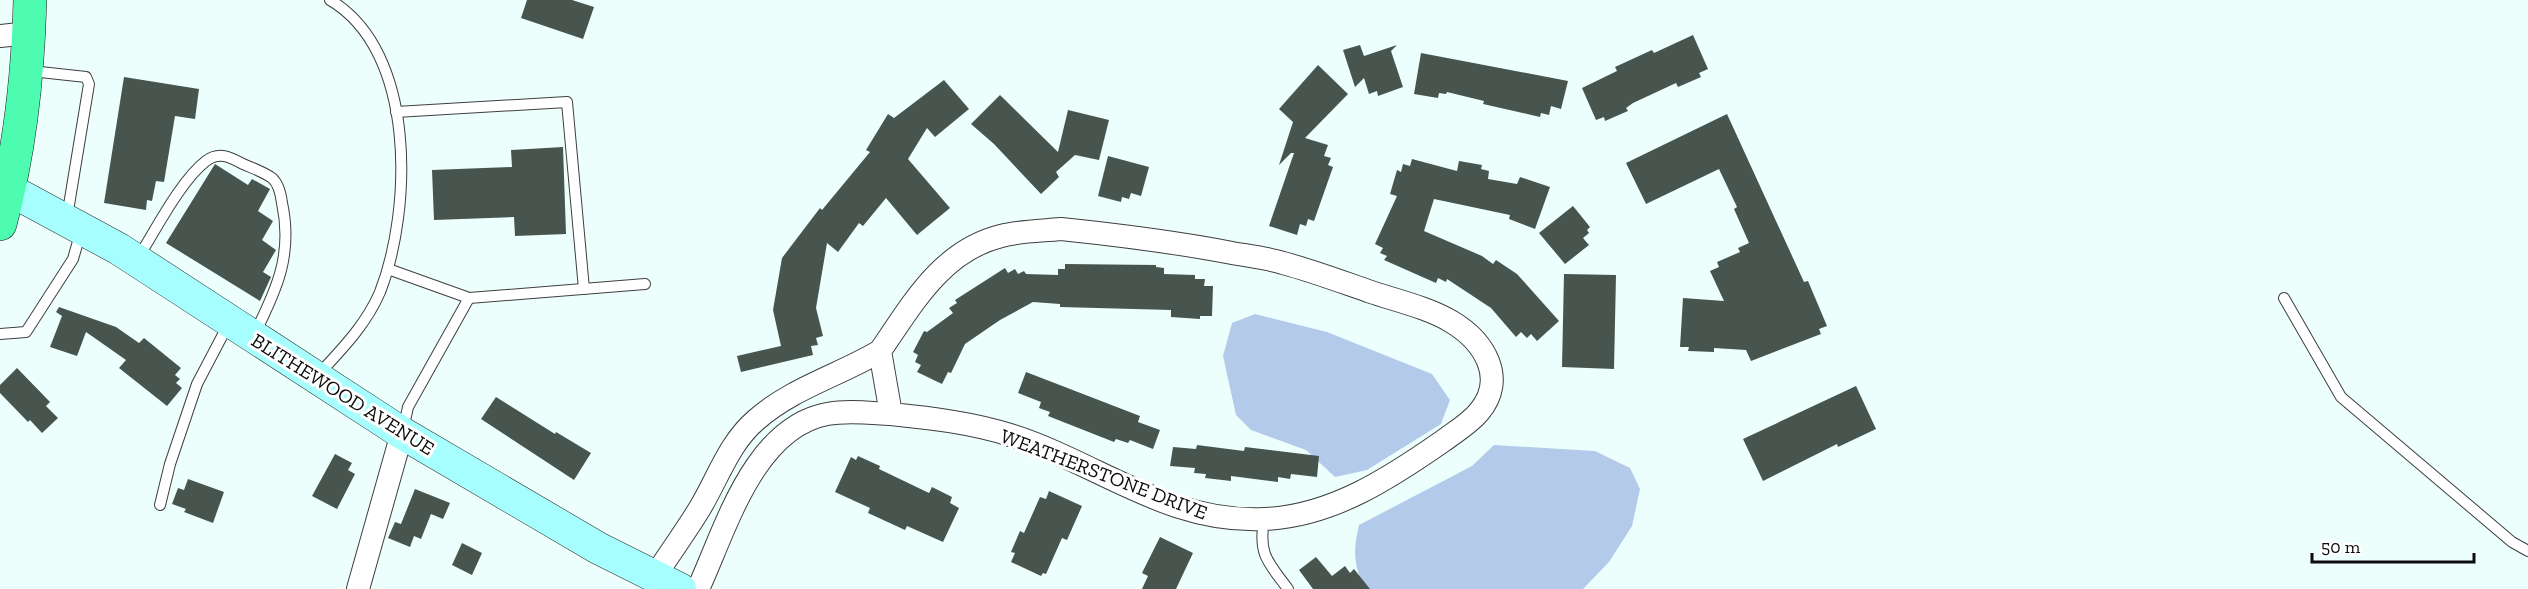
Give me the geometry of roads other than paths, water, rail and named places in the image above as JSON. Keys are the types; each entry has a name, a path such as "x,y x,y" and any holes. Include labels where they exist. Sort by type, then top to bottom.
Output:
{"highway":[{"path":"0,225 10,190 19,143 25,71 15,35 30,0"}],"street":[{"name":"BLITHEWOOD AVENUE","path":"10,190 136,261 402,433 598,548 668,583"},
{"name":"WEATHERSTONE DRIVE","path":"698,589 737,499 764,453 807,421 825,414 852,412 891,414 934,419 1010,435 1137,491 1194,513 1218,517 1264,519 1316,511 1387,478 1478,413 1494,384 1489,358 1467,333 1451,321 1414,306 1282,262 1166,240 1061,229 1000,236 958,256 938,272 918,294 880,351"},
{"path":"668,583 700,507 723,464 740,438 756,420 807,387 880,351 891,414"},
{"path":"358,589 402,433"}],"lane":[{"path":"317,376 353,337 368,315 394,245 399,201 400,143 391,87 375,48 350,16 330,0"},
{"path":"0,334 26,332 73,259 74,224 89,84 86,77 25,71"},
{"path":"396,112 567,102 584,289"},
{"path":"136,261 190,177 206,160 217,155 227,156 273,179 280,190 287,233 284,267 275,294 241,330 197,384 170,464 160,505"},
{"path":"387,269 469,298 645,284"},
{"path":"402,433 408,407 469,298"},
{"path":"2284,298 2341,397 2512,542 2528,551"},
{"path":"1264,519 1261,541 1266,560 1288,589"}]}
